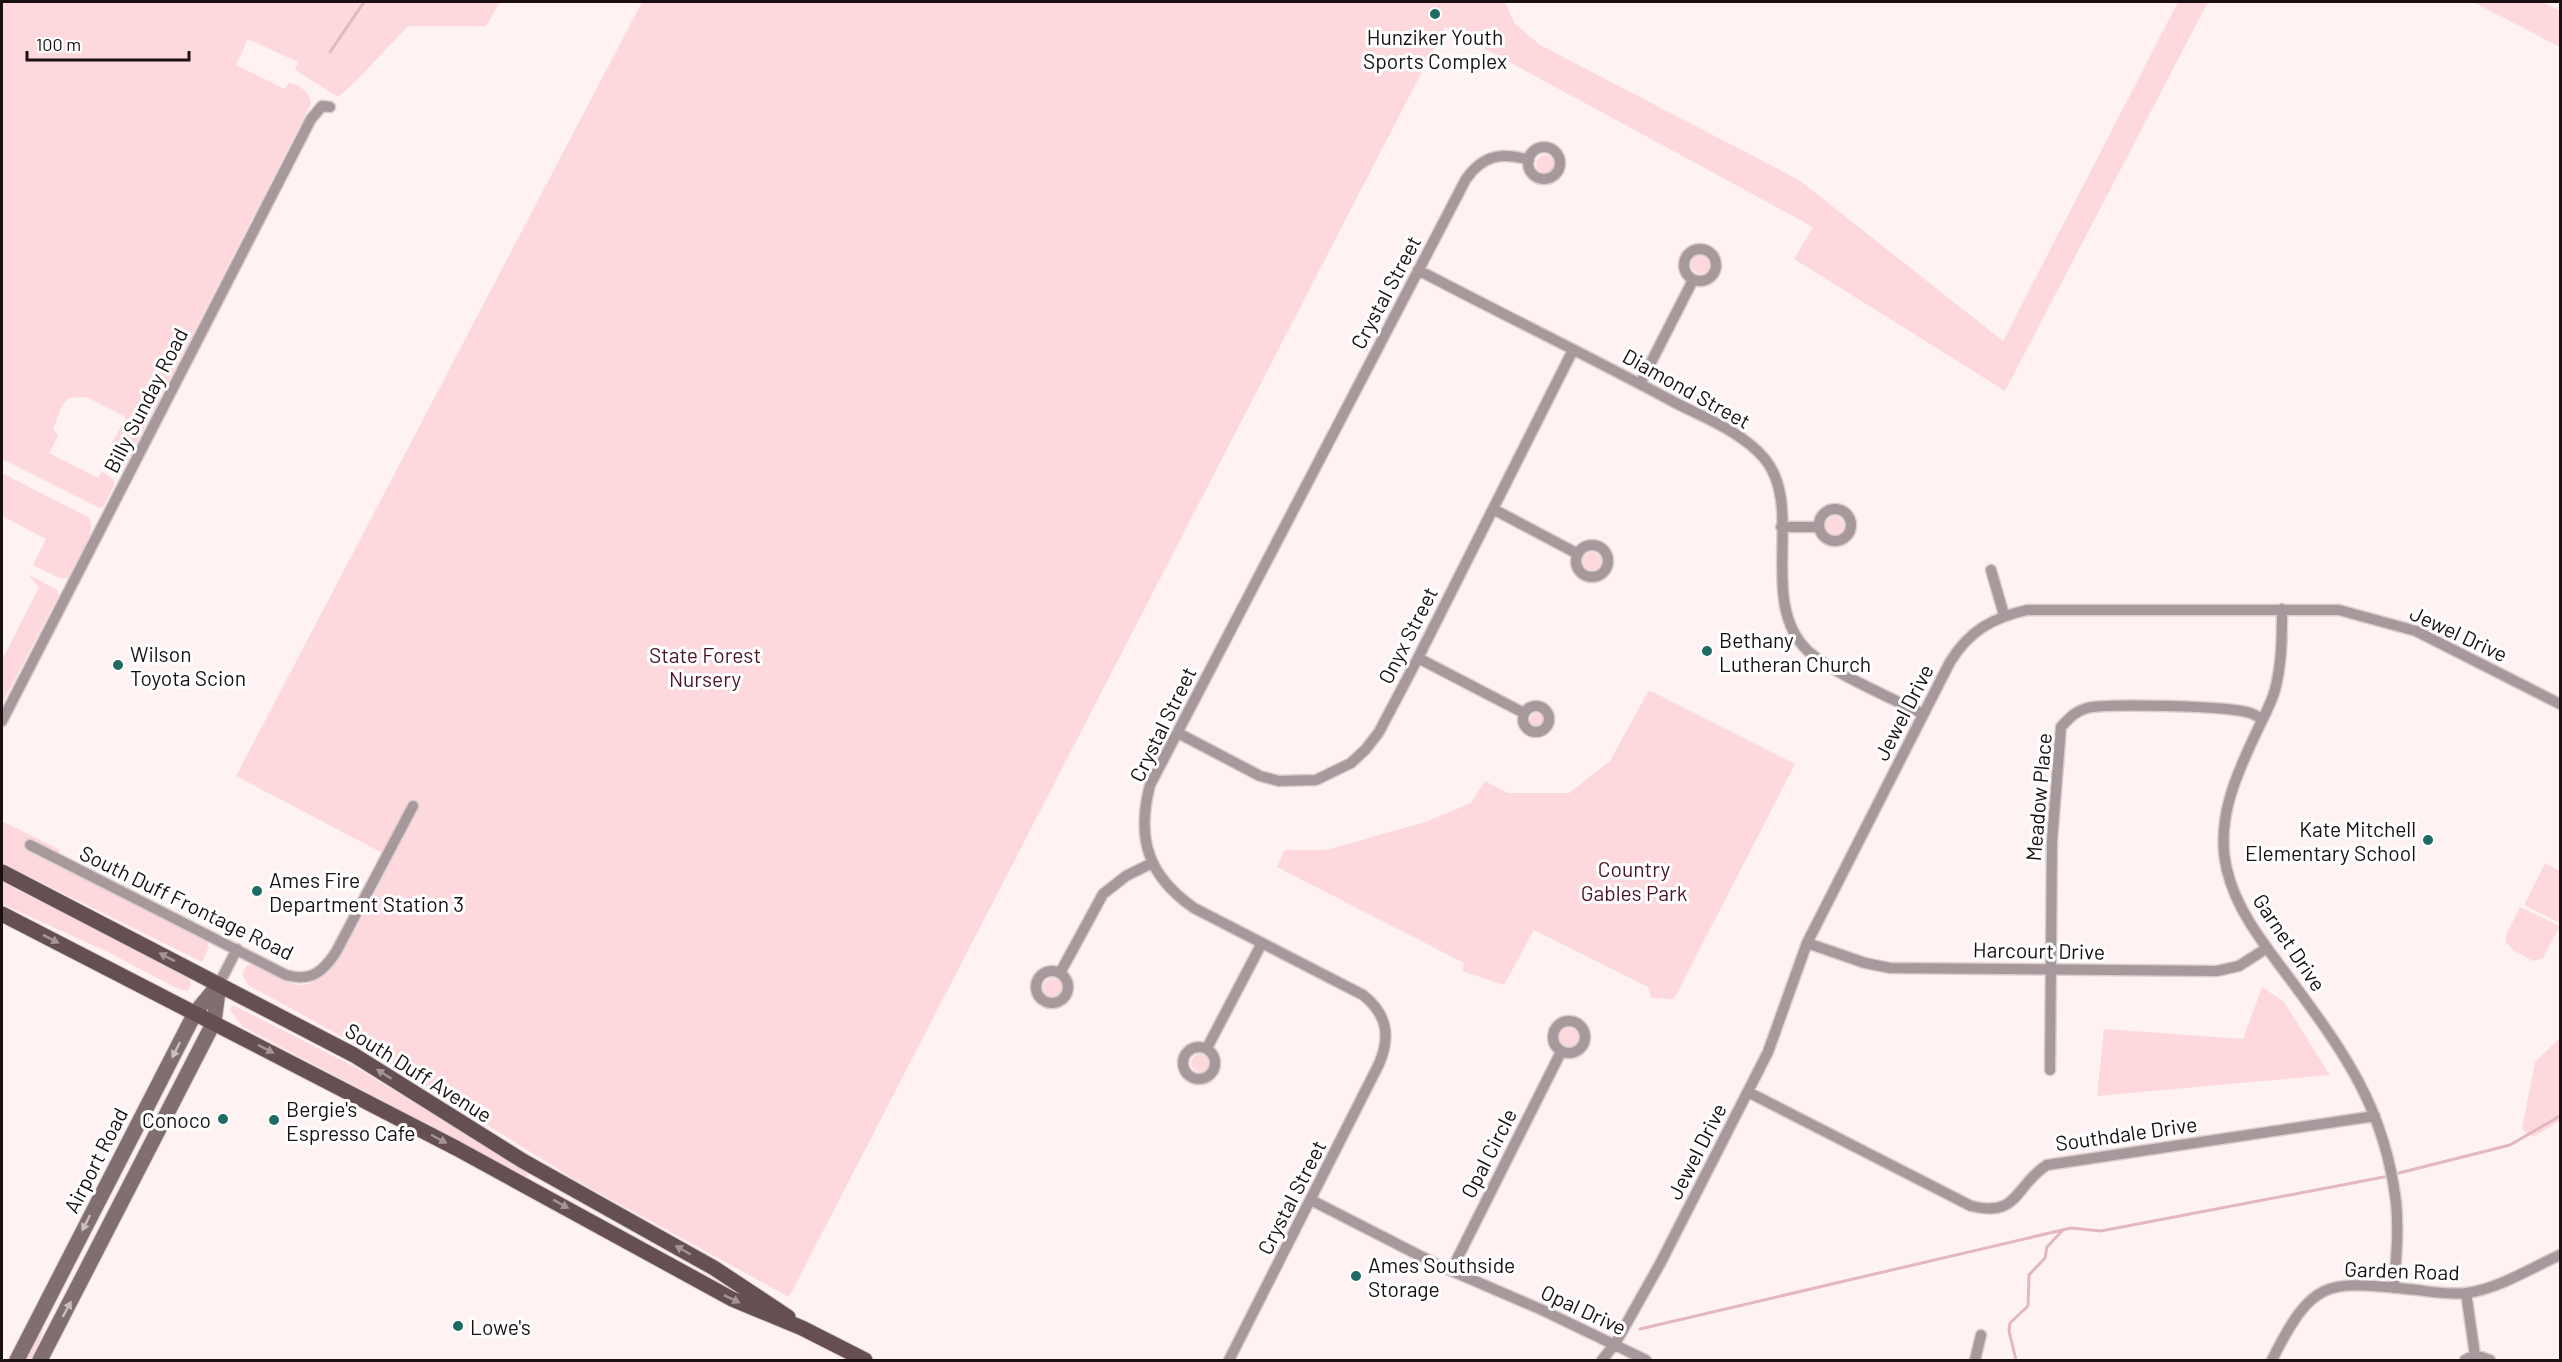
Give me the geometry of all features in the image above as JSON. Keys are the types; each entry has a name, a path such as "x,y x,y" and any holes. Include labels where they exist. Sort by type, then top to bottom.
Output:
{"main road":[{"name":"South Duff Avenue","path":"2,873 354,1055 523,1161 714,1268 769,1302 802,1328"},
{"name":"South Duff Avenue","path":"2,914 491,1166 732,1299 802,1328 865,1360"},
{"name":"Airport Road","path":"16,1360 195,1013 219,984"},
{"name":"Airport Road","path":"40,1360 214,1022 219,984"}],"street":[{"name":"Billy Sunday Road","path":"2,721 311,119 322,106 330,106"},
{"name":"Crystal Street","path":"1229,1360 1379,1064 1385,1049 1385,1022 1379,1010 1363,994 1180,898 1152,863 1143,829 1144,808 1150,785 1418,270 1474,168 1483,160 1501,154 1529,160"},
{"name":"Diamond Street","path":"1418,270 1736,435 1759,453 1774,473 1781,527 1784,602 1796,637 1824,663 1923,714"},
{"path":"1640,384 1693,280"},
{"name":"Onyx Street","path":"1178,733 1260,776 1280,781 1316,780 1351,763 1366,749 1379,732 1418,658 1573,350"},
{"path":"1493,509 1578,554"},
{"path":"1781,527 1819,527"},
{"path":"1991,570 2004,615"},
{"name":"Garnet Drive","path":"2282,609 2279,666 2275,691 2236,774 2226,809 2224,845 2227,870 2246,918 2339,1046 2364,1089 2376,1116 2388,1156 2396,1203 2394,1288"},
{"name":"Jewel Drive","path":"1602,1360 1615,1344 1660,1262 1748,1092 1768,1052 1808,943 1923,714 1962,642 2004,615 2027,610 2339,610 2416,631 2560,704"},
{"path":"1418,658 1524,713"},
{"name":"Meadow Place","path":"2050,1070 2052,841 2061,727 2073,714 2088,708 2107,706 2217,709 2249,712 2262,719"},
{"name":"South Duff Frontage Road","path":"30,844 295,977 312,977 323,970 336,952 413,806"},
{"path":"1060,973 1103,894 1125,876 1152,863"},
{"path":"1207,1048 1262,943"},
{"name":"Harcourt Drive","path":"1808,943 1865,963 1890,968 2050,970 2217,971 2239,966 2267,948"},
{"name":"Airport Road","path":"219,984 237,949"},
{"name":"Opal Circle","path":"1451,1271 1561,1052"},
{"name":"Southdale Drive","path":"1748,1092 1971,1206 1990,1211 2008,1205 2033,1174 2047,1165 2376,1116"},
{"name":"Opal Drive","path":"1311,1200 1451,1271 1646,1360"},
{"name":"Garden Road","path":"2272,1360 2293,1319 2305,1303 2321,1292 2338,1285 2466,1293 2489,1288 2560,1255"},
{"path":"2466,1293 2475,1354"},
{"path":"1975,1360 1981,1335"},
{"path":"2465,1360 2475,1354"},
{"path":"2475,1354 2490,1360"}],"green space":[{"path":"2,2 500,2 486,26 408,26 338,97 295,70 298,62 248,39 236,65 285,89 289,82 297,86 306,92 311,104 126,464 122,467 108,460 112,452 111,445 126,417 86,397 69,398 62,406 53,429 58,436 49,453 98,478 102,471 113,479 114,486 103,507 99,508 2,459"},
{"name":"State Forest Nursery","path":"642,2 1505,2 1515,24 1540,45 1799,180 2003,341 2178,2 2208,2 2005,391 1794,259 1813,227 1445,27 789,1297 572,1178 379,1057 248,985 242,974 247,965 251,965 297,985 316,980 342,951 392,858 236,776"},
{"path":"2473,2 2543,2 2560,11 2560,47"},
{"path":"1545,155 1551,158 1554,164 1551,170 1545,173 1539,170 1536,164 1539,158"},
{"path":"1701,254 1708,257 1711,264 1708,271 1701,274 1694,271 1691,264 1694,257"},
{"path":"2,473 88,517 91,523 89,538 68,578 59,578 33,565 46,539 2,516"},
{"path":"1835,516 1842,519 1845,526 1842,533 1835,536 1828,533 1825,526 1828,519"},
{"path":"1592,552 1599,555 1602,562 1599,569 1592,572 1585,569 1582,562 1585,555"},
{"path":"28,574 57,590 59,595 2,704 2,660 39,587"},
{"name":"Country Gables Park","path":"1649,690 1795,764 1674,999 1651,998 1648,987 1534,930 1504,985 1462,971 1464,963 1277,867 1285,850 1326,850 1425,822 1471,803 1485,781 1508,793 1569,793 1610,761"},
{"path":"1537,713 1542,715 1544,720 1542,725 1537,727 1532,725 1530,720 1532,715"},
{"path":"2,821 60,850 58,853 31,839 26,849 206,940 209,947 202,962 2,863"},
{"path":"2545,863 2560,871 2560,923 2524,905"},
{"path":"2,882 177,971 189,979 191,984 188,991 176,988 108,952 2,904"},
{"path":"2520,907 2560,926 2543,958 2533,961 2513,950 2506,942 2506,935"},
{"path":"1053,978 1060,981 1063,988 1060,995 1053,998 1046,995 1043,988 1046,981"},
{"path":"2262,987 2284,1002 2330,1075 2097,1096 2104,1029 2243,1039"},
{"path":"233,1005 355,1067 528,1172 526,1177 242,1026 230,1010"},
{"path":"1569,1028 1576,1031 1579,1038 1576,1045 1569,1048 1562,1045 1559,1038 1562,1031"},
{"path":"2560,1038 2560,1121 2533,1137 2522,1129 2535,1062"},
{"path":"1200,1054 1206,1057 1209,1063 1206,1069 1200,1072 1194,1069 1191,1063 1194,1057"},
{"path":"41,1327 44,1328 33,1360 24,1360"}],"waterway":[{"path":"330,52 364,2"},
{"path":"2395,1174 2510,1145 2560,1116"},
{"path":"1640,1329 2071,1228 2101,1231 2389,1176"},
{"path":"2016,1360 2009,1331 2010,1323 2028,1306 2029,1275 2045,1258 2047,1247 2062,1231"}],"place":[{"name":"Hunziker Youth Sports Complex","path":"1435,14"},
{"name":"Bethany Lutheran Church","path":"1707,651"},
{"name":"Wilson Toyota Scion","path":"118,665"},
{"name":"Kate Mitchell Elementary School","path":"2428,840"},
{"name":"Ames Fire Department Station 3","path":"257,891"},
{"name":"Conoco","path":"223,1119"},
{"name":"Bergie's Espresso Cafe","path":"274,1120"},
{"name":"Ames Southside Storage","path":"1356,1276"},
{"name":"Lowe's","path":"458,1326"}]}
